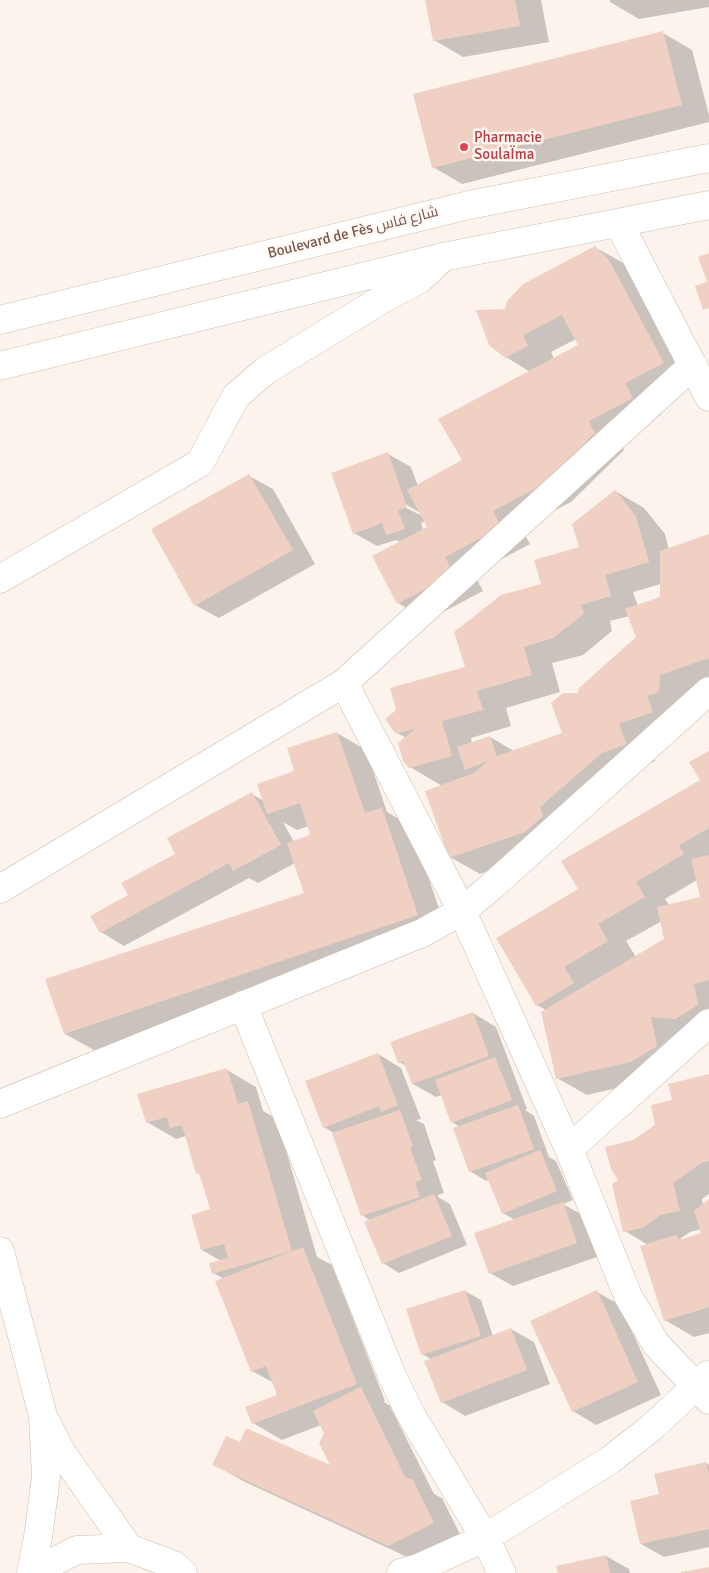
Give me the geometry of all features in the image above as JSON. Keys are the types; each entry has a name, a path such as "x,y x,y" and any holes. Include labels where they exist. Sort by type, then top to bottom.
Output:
{"street":[{"name":"Boulevard de Fès شارع فاس","path":"0,320 468,205 709,158"},
{"path":"0,366 443,257 709,206"},
{"path":"619,224 709,397"},
{"path":"0,578 200,463 236,396 266,371 384,298 420,279 443,257"},
{"path":"0,889 344,683 693,366"},
{"path":"344,683 462,911 569,1149 628,1296 656,1344 704,1387 610,1460 485,1538 412,1571"},
{"path":"0,1104 422,933 462,911 492,887 709,691"},
{"path":"243,1005 392,1376 411,1415 485,1538 502,1573"},
{"path":"569,1149 709,1023"},
{"path":"0,1251 43,1416 46,1477 31,1573"},
{"path":"43,1416 62,1453 129,1548"},
{"path":"31,1573 77,1550 129,1548 174,1565 183,1573"}],"building":[{"path":"425,0 515,0 520,26 433,41"},
{"path":"663,31 682,105 432,168 413,94"},
{"path":"595,246 609,260 664,363 625,383 633,398 589,421 595,433 542,485 493,511 501,527 445,557 454,574 397,604 372,556 427,527 407,490 462,460 438,419 578,345 562,315 523,335 528,346 505,358 489,345 476,310 505,309 507,301 523,284"},
{"path":"709,253 709,308 703,310 695,286 707,282 698,257"},
{"path":"388,452 407,507 398,510 405,529 386,535 382,523 353,534 331,473"},
{"path":"249,474 293,550 194,606 151,529"},
{"path":"615,490 636,516 649,562 605,575 611,596 581,605 584,614 553,638 524,647 532,675 477,691 483,710 442,721 452,756 409,768 403,761 398,743 416,728 396,734 385,719 396,710 390,688 465,667 454,632 501,595 541,584 534,560 579,547 572,524"},
{"path":"709,534 709,658 660,675 659,692 647,696 653,712 619,724 627,744 602,753 540,807 543,816 525,832 449,858 425,791 474,773 488,761 465,770 457,747 490,736 497,756 562,733 551,703 563,693 578,693 579,688 636,637 625,609 660,597 660,551"},
{"path":"337,732 365,813 382,808 418,915 64,1034 45,979 304,893 287,843 310,835 300,803 267,814 257,784 294,771 287,748"},
{"path":"709,751 709,828 679,845 684,854 636,882 645,897 598,924 608,941 564,967 574,983 536,1006 496,938 578,889 561,861 700,780 689,762"},
{"path":"252,792 281,845 233,871 229,863 100,933 90,916 128,895 121,883 175,854 167,838"},
{"path":"709,855 709,980 694,984 698,1005 675,1019 651,1017 657,1046 631,1062 556,1079 541,1012 664,939 657,907 700,897 691,859"},
{"path":"473,1012 489,1056 412,1084 403,1061 398,1063 390,1042"},
{"path":"378,1053 398,1105 381,1112 379,1106 323,1128 305,1081"},
{"path":"495,1057 512,1100 451,1123 435,1080"},
{"path":"227,1068 238,1104 248,1101 292,1251 212,1274 209,1263 228,1258 224,1244 201,1250 191,1215 210,1209 199,1173 196,1174 182,1125 170,1128 167,1117 146,1123 137,1094"},
{"path":"709,1074 709,1161 701,1163 673,1183 680,1211 660,1215 643,1228 623,1232 612,1184 618,1180 611,1169 605,1147 633,1140 655,1125 651,1105 672,1100 668,1084"},
{"path":"518,1105 534,1149 469,1172 453,1128"},
{"path":"400,1110 413,1147 410,1147 422,1180 415,1182 420,1197 361,1216 332,1133"},
{"path":"540,1150 557,1191 502,1214 485,1173"},
{"path":"434,1194 452,1236 382,1264 364,1222"},
{"path":"709,1199 709,1307 664,1321 640,1246 676,1235 680,1240 701,1233 694,1211"},
{"path":"563,1202 577,1243 489,1274 474,1233"},
{"path":"303,1247 357,1384 252,1424 245,1407 277,1395 266,1366 251,1372 215,1281"},
{"path":"465,1290 481,1336 421,1355 406,1309"},
{"path":"597,1290 638,1382 572,1412 530,1321"},
{"path":"511,1328 527,1370 441,1403 424,1361"},
{"path":"361,1387 405,1477 413,1480 434,1523 388,1546 212,1465 226,1436 240,1442 246,1428 330,1465 319,1443 324,1433 313,1411"},
{"path":"706,1462 709,1474 709,1529 640,1544 630,1501 659,1494 654,1474"},
{"path":"606,1555 610,1573 558,1573 556,1566"},
{"path":"709,1567 709,1573 681,1573 681,1572"}],"place":[{"name":"Pharmacie SoulaÏma","path":"464,147"}]}
